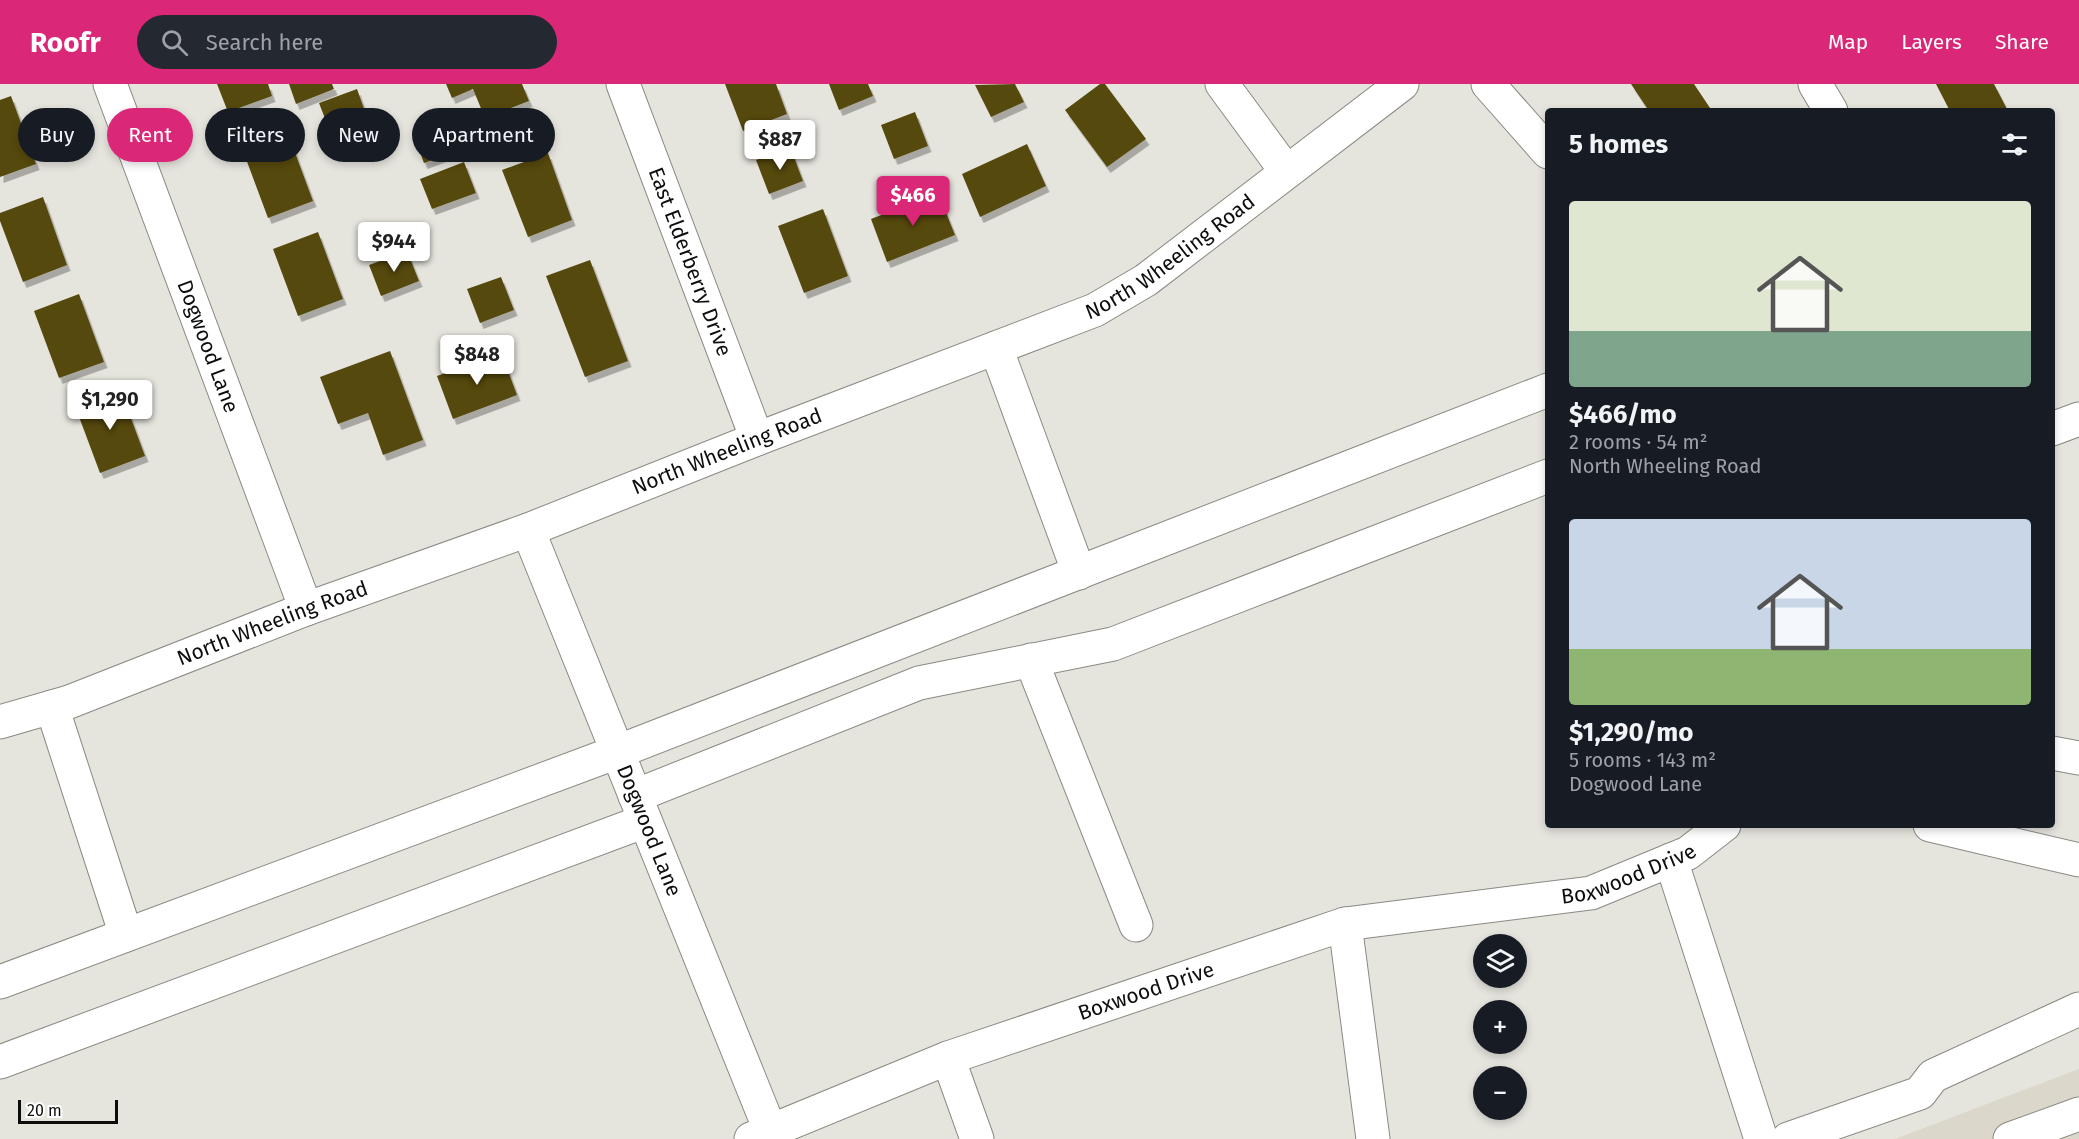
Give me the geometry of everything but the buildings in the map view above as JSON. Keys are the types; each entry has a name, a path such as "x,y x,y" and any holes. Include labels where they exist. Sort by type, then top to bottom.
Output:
{"street":[{"name":"Dogwood Lane","path":"110,84 306,609"},
{"name":"East Elderberry Drive","path":"623,84 758,439"},
{"path":"1222,84 1286,171"},
{"name":"North Wheeling Road","path":"0,722 52,707 306,609 528,530 1095,310 1146,280 1402,84"},
{"path":"1488,84 1545,149"},
{"path":"1815,84 1829,108"},
{"path":"996,348 1079,573"},
{"path":"0,982 617,752 1545,391"},
{"path":"2055,428 2079,419"},
{"path":"0,1062 640,809 920,683 1113,644 1545,477"},
{"name":"Dogwood Lane","path":"528,530 640,809 760,1134"},
{"path":"1031,660 1136,925"},
{"path":"52,707 126,934"},
{"path":"2055,754 2079,758"},
{"name":"Boxwood Drive","path":"760,1134 948,1058 1345,924 1591,893 1688,853 1720,828"},
{"path":"1943,828 2079,860"},
{"path":"1671,860 1761,1139"},
{"path":"1345,924 1373,1139"},
{"path":"1788,1139 1920,1093 1934,1076 2079,1009"},
{"path":"948,1058 977,1139"},
{"path":"2010,1139 2079,1114"}],"shaded area":[{"path":"2079,1069 2079,1139 1895,1139"}]}
